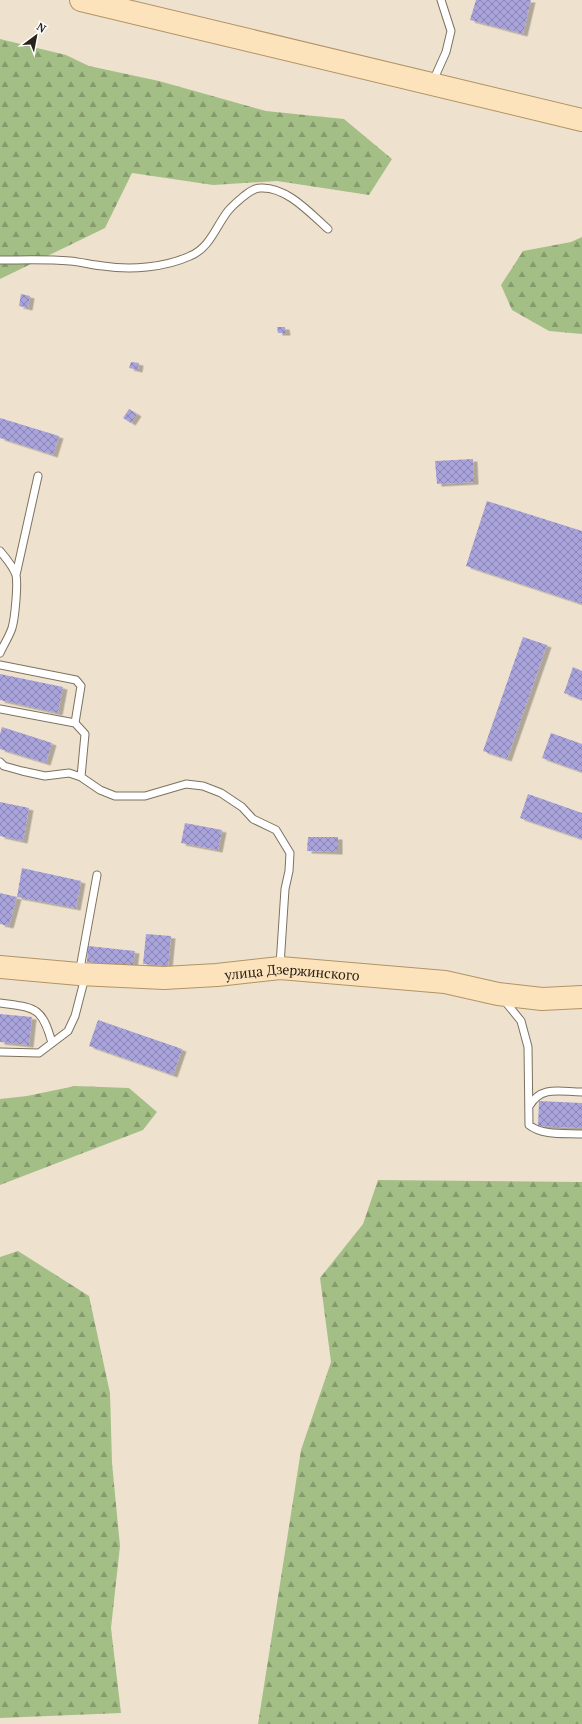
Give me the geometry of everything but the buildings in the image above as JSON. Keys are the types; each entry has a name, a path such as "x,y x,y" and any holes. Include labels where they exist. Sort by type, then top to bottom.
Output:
{"main road":[{"path":"81,0 582,120"},
{"name":"улица Дзержинского","path":"0,967 79,974 164,978 216,975 280,968 445,982 498,994 542,999 582,997"}],"lane":[{"path":"431,84 444,57 451,31 441,0"},
{"path":"0,260 70,261 105,267 139,267 179,261 201,249 212,236 228,211 247,194 258,188 268,188 280,192 290,198 328,230"},
{"path":"0,653 13,626 16,601 16,575 38,476"},
{"path":"0,551 8,559 16,575"},
{"path":"0,665 76,680 81,686 75,723"},
{"path":"0,709 75,723 85,734 81,776"},
{"path":"0,762 4,766 45,776 69,773 81,776 100,790 115,796 145,796 186,784 203,786 221,793 242,807 253,819 276,830 290,853 289,871 285,889 280,968"},
{"path":"0,1052 39,1053 68,1031 75,1016 83,985 79,974 97,875"},
{"path":"498,994 521,1021 526,1034 530,1091 529,1125 536,1130 546,1133 582,1134"},
{"path":"0,1003 27,1007 41,1014 48,1026 52,1043"},
{"path":"529,1107 534,1097 544,1091 582,1092"}],"green space":[{"path":"0,39 66,55 89,66 159,81 266,111 344,119 392,159 369,195 277,181 213,185 132,173 105,228 0,279"},
{"path":"582,237 582,334 549,331 512,310 501,285 523,251 571,242"},
{"path":"75,1086 129,1088 157,1112 143,1130 0,1185 0,1099 27,1096"},
{"path":"378,1180 582,1182 582,1724 258,1724 301,1450 331,1362 320,1278 363,1224"},
{"path":"18,1251 89,1296 110,1393 112,1463 120,1546 111,1628 121,1713 0,1718 0,1257"}]}
